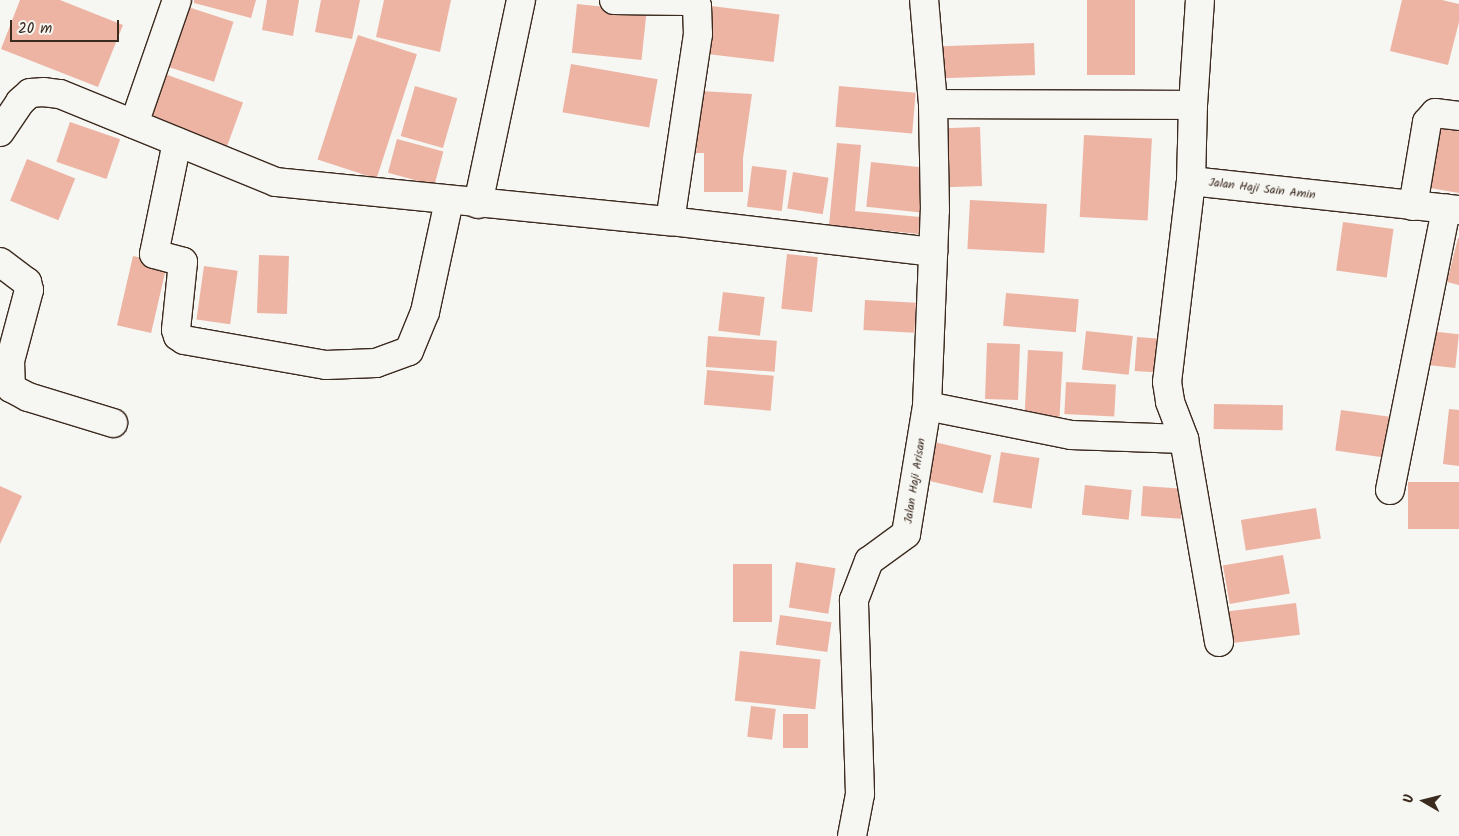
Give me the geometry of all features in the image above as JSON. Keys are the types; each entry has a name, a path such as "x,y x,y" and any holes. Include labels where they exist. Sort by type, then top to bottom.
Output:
{"street":[{"path":"134,124 178,0"},
{"path":"478,204 521,0"},
{"path":"614,0 687,1 698,6 698,34 670,221"},
{"name":"Jalan Haji Arisan","path":"852,836 860,794 854,600 869,561 906,534 927,406 933,252 934,104 924,0"},
{"name":"Jalan Haji Sain Amin","path":"1200,0 1190,181 1452,210"},
{"path":"0,132 20,102 30,93 60,94 276,182 478,204 670,221 933,252"},
{"path":"934,104 1193,104"},
{"path":"1412,206 1427,122 1435,113 1459,116"},
{"path":"176,142 154,254 183,262 176,330 178,336 184,340 326,366 376,363 409,351 425,312 449,201"},
{"path":"1190,181 1167,382 1170,402 1184,439 1219,642"},
{"path":"1390,490 1452,210"},
{"path":"0,262 27,282 29,290 10,361 11,388 28,397 113,423"},
{"path":"927,406 1071,435 1184,439"}],"building":[{"path":"20,0 60,0 123,25 98,87 1,49"},
{"path":"194,0 256,0 251,18 194,3"},
{"path":"267,0 299,0 293,36 262,30"},
{"path":"321,0 360,0 352,39 315,32"},
{"path":"384,0 451,0 440,52 376,37"},
{"path":"1087,0 1135,0 1135,75 1087,75"},
{"path":"1402,0 1442,0 1459,4 1459,22 1448,65 1390,51"},
{"path":"577,4 647,11 641,60 572,53"},
{"path":"185,6 234,22 214,82 166,66"},
{"path":"711,6 779,14 774,62 705,54"},
{"path":"358,35 417,54 376,179 318,160"},
{"path":"1034,43 1035,75 943,78 942,46"},
{"path":"571,64 658,79 649,128 562,112"},
{"path":"165,74 243,102 226,150 148,122"},
{"path":"415,86 457,98 443,148 401,136"},
{"path":"839,86 916,93 912,134 835,127"},
{"path":"700,91 752,94 743,158 743,192 704,192 704,153 696,153"},
{"path":"1441,117 1459,120 1459,193 1430,188"},
{"path":"70,122 120,139 106,179 56,162"},
{"path":"980,127 982,186 946,187 944,128"},
{"path":"1084,135 1152,139 1148,220 1080,217"},
{"path":"397,139 443,151 434,185 388,173"},
{"path":"837,143 861,145 855,211 920,217 919,234 829,225"},
{"path":"27,159 75,178 58,220 10,201"},
{"path":"871,162 928,168 923,213 866,207"},
{"path":"752,166 787,170 782,211 747,207"},
{"path":"793,172 829,178 823,214 787,209"},
{"path":"970,200 1047,204 1044,253 967,249"},
{"path":"1343,222 1394,229 1387,278 1336,271"},
{"path":"1459,238 1459,285 1447,282"},
{"path":"787,254 818,257 812,312 781,309"},
{"path":"259,255 289,256 287,314 257,313"},
{"path":"133,256 167,264 151,333 117,325"},
{"path":"204,266 238,271 230,324 196,319"},
{"path":"723,292 765,297 760,336 718,331"},
{"path":"1006,293 1079,299 1076,332 1003,326"},
{"path":"865,300 916,303 914,333 863,330"},
{"path":"1086,331 1133,336 1129,375 1082,370"},
{"path":"1429,331 1459,334 1455,368 1425,365"},
{"path":"708,336 777,341 775,372 706,367"},
{"path":"1137,337 1165,339 1163,373 1135,371"},
{"path":"987,343 1020,344 1018,400 985,399"},
{"path":"1028,350 1063,352 1059,421 1024,419"},
{"path":"707,370 774,376 771,411 704,405"},
{"path":"1066,382 1116,385 1114,417 1064,414"},
{"path":"1214,404 1283,405 1283,430 1214,429"},
{"path":"1449,409 1459,410 1459,466 1443,464"},
{"path":"1341,410 1400,418 1395,459 1335,451"},
{"path":"930,441 991,455 983,493 921,479"},
{"path":"1001,452 1040,458 1032,508 993,502"},
{"path":"1408,482 1459,482 1459,529 1408,529"},
{"path":"1085,485 1132,490 1129,520 1082,515"},
{"path":"0,486 22,496 0,544"},
{"path":"1143,486 1183,489 1181,519 1141,516"},
{"path":"1316,508 1321,539 1246,551 1241,520"},
{"path":"1283,555 1290,593 1230,604 1223,566"},
{"path":"796,562 836,568 828,614 789,607"},
{"path":"733,564 772,564 772,622 733,622"},
{"path":"1296,603 1300,635 1232,643 1229,611"},
{"path":"780,615 831,622 827,652 776,645"},
{"path":"740,651 821,659 815,709 735,701"},
{"path":"751,706 776,709 772,740 747,737"},
{"path":"783,714 808,714 808,748 783,748"}]}
